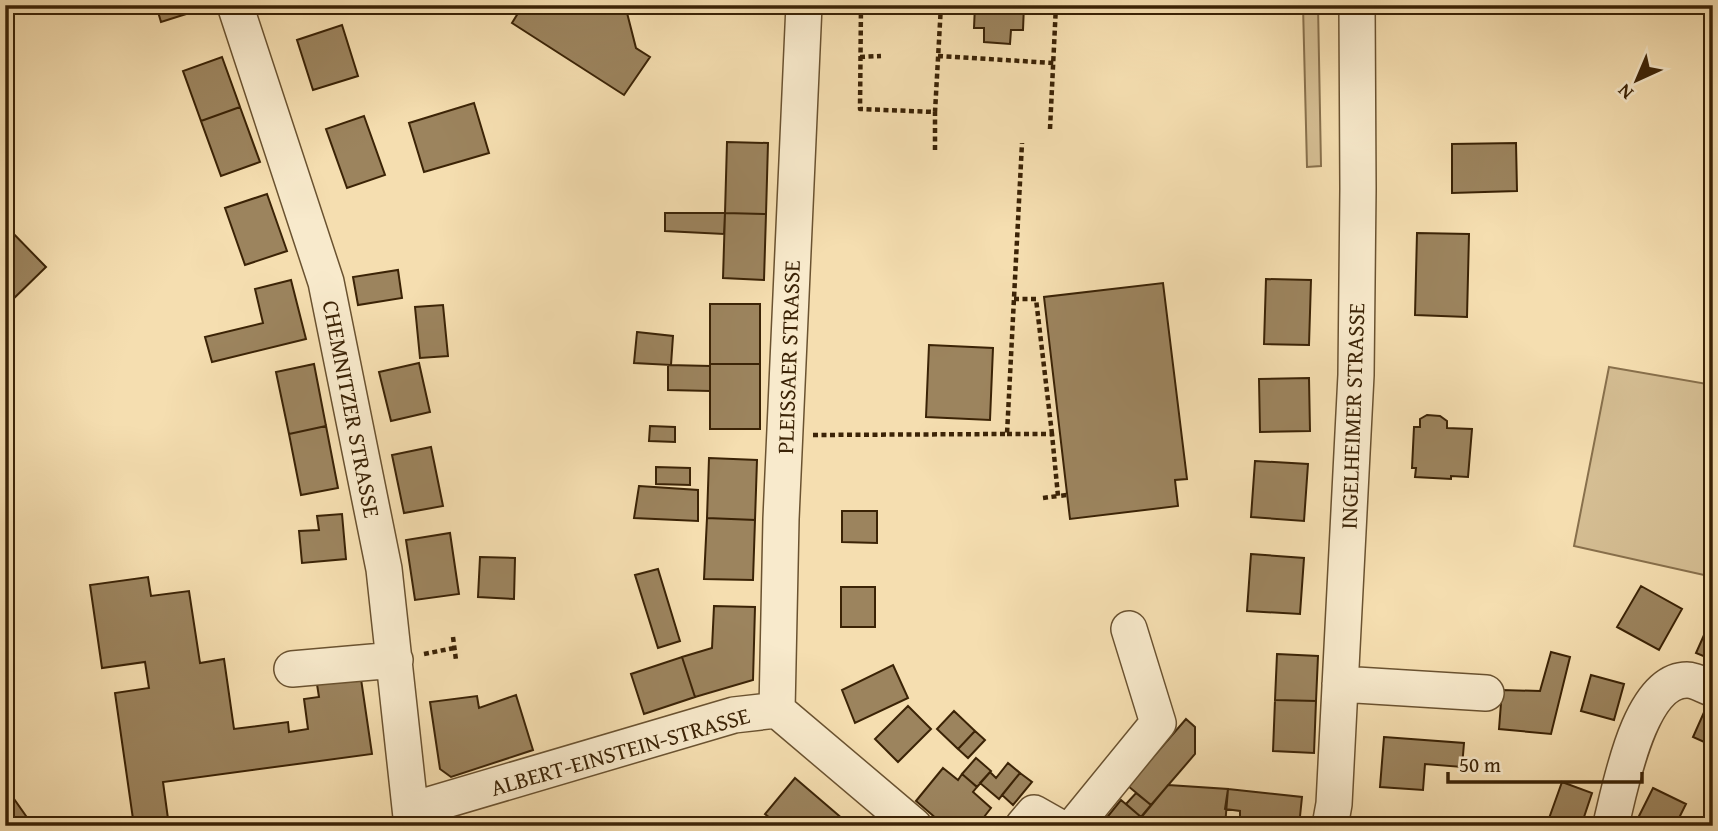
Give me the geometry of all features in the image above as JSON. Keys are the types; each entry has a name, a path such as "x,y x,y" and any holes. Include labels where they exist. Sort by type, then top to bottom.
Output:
{"street":[{"name":"CHEMNITZER STRASSE","path":"235,5 326,282 384,569 412,818"},
{"name":"PLEISSAER STRASSE","path":"777,710 785,435 804,5"},
{"name":"INGELHEIMER STRASSE","path":"1330,826 1334,804 1356,375 1357,5"},
{"path":"1074,826 1158,723 1129,629"},
{"path":"292,669 395,660"},
{"path":"1614,826 1612,820 1627,760 1650,703 1664,688 1687,680 1713,689"},
{"path":"1340,684 1486,693"},
{"name":"ALBERT-EINSTEIN-STRASSE","path":"412,818 734,715 777,710 914,826"},
{"path":"1023,826 1034,813 1057,826"}],"path":[{"path":"861,5 860,109 935,112"},
{"path":"935,150 940,5"},
{"path":"1050,129 1056,5"},
{"path":"860,57 881,55"},
{"path":"938,56 1054,63"},
{"path":"1007,434 1022,143"},
{"path":"1014,299 1036,299 1058,496"},
{"path":"785,435 1052,434"},
{"path":"1043,498 1067,495"},
{"path":"453,637 456,660"}],"shaded area":[{"path":"1303,5 1318,5 1321,166 1307,167"},
{"path":"1609,367 1713,385 1713,577 1574,546"}],"building":[{"path":"156,5 201,5 202,9 161,22"},
{"path":"523,5 625,5 636,48 650,57 624,95 512,23"},
{"path":"975,5 1024,5 1023,30 1011,30 1010,44 984,42 984,28 974,28"},
{"path":"1429,5 1467,5 1467,13 1429,14"},
{"path":"342,25 358,76 313,90 297,40"},
{"path":"222,57 240,107 201,121 183,71"},
{"path":"474,103 489,153 424,172 409,123"},
{"path":"240,107 260,162 221,176 201,121"},
{"path":"364,116 385,175 347,188 326,129"},
{"path":"727,142 768,143 766,214 725,213"},
{"path":"1516,143 1517,191 1452,193 1452,144"},
{"path":"267,194 287,251 245,265 225,208"},
{"path":"665,213 725,213 724,234 665,231"},
{"path":"725,213 766,214 764,280 723,278"},
{"path":"5,225 46,267 7,305 5,303"},
{"path":"1417,233 1469,234 1467,317 1415,315"},
{"path":"398,270 402,298 358,305 353,277"},
{"path":"1266,279 1311,280 1309,345 1264,344"},
{"path":"291,280 306,339 212,362 205,337 263,323 255,289"},
{"path":"1163,283 1187,479 1175,480 1178,506 1070,519 1044,297"},
{"path":"710,304 760,304 760,364 710,364"},
{"path":"443,305 448,356 420,358 415,307"},
{"path":"637,332 673,336 671,365 634,363"},
{"path":"929,345 993,348 990,420 926,417"},
{"path":"419,363 430,412 391,421 379,372"},
{"path":"314,364 326,426 289,434 276,372"},
{"path":"710,364 760,364 760,429 710,429"},
{"path":"668,365 710,366 710,391 668,390"},
{"path":"1309,378 1310,431 1260,432 1259,379"},
{"path":"1427,415 1440,416 1447,421 1447,428 1472,429 1468,477 1415,477 1416,468 1412,468 1414,427 1420,427 1420,419"},
{"path":"326,426 338,488 301,495 289,434"},
{"path":"650,426 675,427 675,442 649,441"},
{"path":"431,447 443,506 404,513 392,455"},
{"path":"709,458 757,460 755,520 707,518"},
{"path":"1255,461 1308,464 1304,521 1251,517"},
{"path":"656,467 690,468 690,485 656,484"},
{"path":"639,486 698,490 698,521 634,518"},
{"path":"842,511 877,511 877,543 842,542"},
{"path":"342,514 346,559 302,563 299,531 319,530 317,516"},
{"path":"707,518 755,520 753,580 704,579"},
{"path":"450,533 459,594 415,600 406,540"},
{"path":"1251,554 1304,558 1300,614 1247,611"},
{"path":"480,557 515,558 514,599 478,597"},
{"path":"658,569 680,641 658,648 635,575"},
{"path":"148,577 151,596 189,591 200,663 224,659 234,729 288,722 289,732 308,729 304,699 319,697 316,678 360,672 372,754 163,782 169,826 134,826 115,693 149,688 145,662 102,668 90,585"},
{"path":"1641,586 1682,609 1659,650 1617,627"},
{"path":"841,587 875,587 875,627 841,627"},
{"path":"714,606 755,607 753,680 695,697 682,657 712,648"},
{"path":"1713,615 1713,660 1696,653"},
{"path":"1551,652 1570,657 1551,734 1499,729 1502,690 1540,691"},
{"path":"1277,654 1318,656 1316,701 1275,700"},
{"path":"682,657 695,697 644,714 631,674"},
{"path":"893,665 908,698 855,723 842,690"},
{"path":"1591,675 1624,684 1614,720 1581,711"},
{"path":"516,695 533,750 451,777 440,769 430,702 477,696 479,708"},
{"path":"1275,700 1316,701 1314,753 1273,751"},
{"path":"908,706 931,729 898,762 875,739"},
{"path":"1705,710 1713,713 1713,746 1693,737"},
{"path":"954,711 975,731 958,749 937,729"},
{"path":"1186,719 1195,727 1195,754 1151,805 1128,786"},
{"path":"975,731 985,740 968,758 958,749"},
{"path":"1384,737 1464,743 1462,767 1425,764 1423,790 1380,787"},
{"path":"976,758 991,771 977,787 962,774"},
{"path":"1008,763 1020,773 999,799 980,783 990,772 996,778"},
{"path":"943,768 958,780 962,774 977,787 973,792 991,808 977,826 945,826 916,801"},
{"path":"1020,773 1032,782 1013,805 1002,795"},
{"path":"795,778 851,826 780,826 765,814"},
{"path":"1562,782 1592,793 1581,826 1547,824"},
{"path":"1168,785 1228,789 1225,826 1134,826"},
{"path":"5,786 33,826 5,826"},
{"path":"1653,788 1686,804 1675,826 1634,826"},
{"path":"1228,789 1302,797 1299,826 1240,826 1240,811 1225,809"},
{"path":"1136,793 1151,805 1141,817 1126,804"},
{"path":"1121,800 1141,817 1134,826 1100,826"}]}
